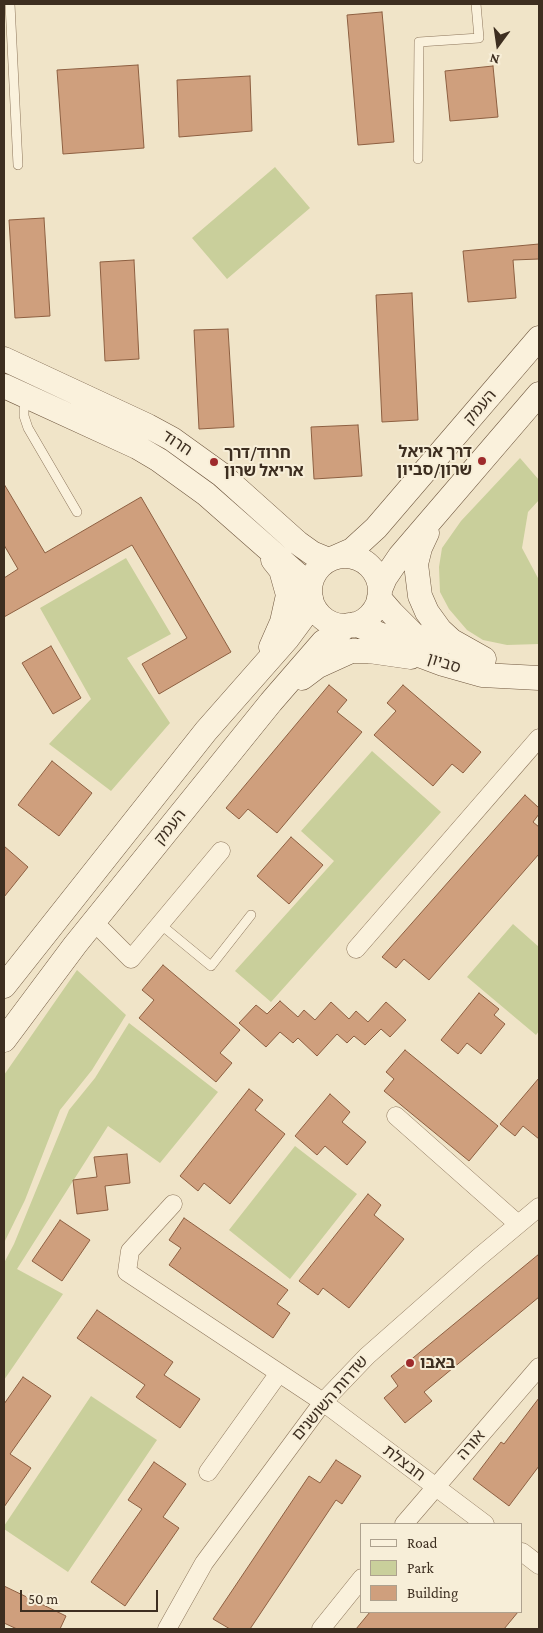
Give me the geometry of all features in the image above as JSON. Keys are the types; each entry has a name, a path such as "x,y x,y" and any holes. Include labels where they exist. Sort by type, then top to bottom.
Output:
{"main road":[{"name":"העמק","path":"333,558 352,550 376,528 539,338"},
{"name":"חרוד","path":"4,359 172,439 222,475 312,553 333,558"},
{"name":"חרוד","path":"4,386 159,460 206,494 298,575 311,594"},
{"path":"380,594 378,580 366,563 357,558 333,558 315,573 311,594 321,615 329,621 352,625 371,614 391,570 434,516 539,394"},
{"path":"434,516 420,548 416,564 420,596 427,612 440,630 452,641 484,659"},
{"path":"274,522 300,535 332,542 346,540 376,528"},
{"path":"254,537 282,570 288,594 282,622 263,664"},
{"name":"העמק","path":"4,986 206,731 297,626 311,594"},
{"name":"סביון","path":"380,594 414,635 448,649 484,659 539,662"},
{"name":"העמק","path":"4,1040 94,922 271,702 323,642 352,625"},
{"name":"סביון","path":"352,625 429,659 482,675 539,678"},
{"path":"271,702 318,666 352,651 369,650 429,659"}],"street":[{"path":"356,949 539,738"},
{"path":"94,922 131,959 221,851"},
{"path":"396,1116 518,1224"},
{"name":"חבצלת","path":"173,1204 130,1251 127,1272 323,1402 484,1523"},
{"name":"שדרות השושנים","path":"167,1629 204,1564 323,1402 366,1356 539,1207"},
{"name":"אורה","path":"405,1523 539,1367"},
{"path":"208,1472 279,1373"},
{"path":"523,1553 539,1565"},
{"path":"321,1629 360,1580"}],"lane":[{"path":"10,4 18,165"},
{"path":"418,159 419,42 479,38 476,4"},
{"path":"30,398 24,408 24,416 28,428 76,512"},
{"path":"160,924 211,966 251,915"}],"green space":[{"path":"275,167 310,208 227,279 192,238"},
{"path":"520,458 539,480 539,500 528,512 522,548 539,580 539,644 507,645 483,640 467,630 449,609 440,592 439,567 442,548 461,521"},
{"path":"126,558 171,634 127,658 170,723 111,791 49,744 91,699 40,608"},
{"path":"372,751 441,812 271,1002 235,971 334,861 301,831"},
{"path":"513,924 539,947 539,1031 536,1035 467,977"},
{"path":"77,970 126,1015 92,1070 60,1110 25,1200 4,1243 4,1075"},
{"path":"129,1023 218,1092 160,1163 108,1126 17,1269 63,1294 4,1380 4,1263 14,1244 69,1110 95,1078"},
{"path":"295,1146 357,1194 290,1279 229,1230"},
{"path":"91,1396 157,1440 68,1572 4,1529 4,1526"}],"building":[{"path":"382,12 394,142 358,145 347,15"},
{"path":"138,65 144,148 63,154 57,70"},
{"path":"493,66 498,117 450,121 445,71"},
{"path":"250,76 252,131 179,137 177,80"},
{"path":"44,218 50,316 15,318 9,220"},
{"path":"539,244 539,259 513,260 516,298 468,302 463,251"},
{"path":"134,260 139,359 105,361 100,262"},
{"path":"412,293 418,420 382,422 376,295"},
{"path":"228,329 234,427 199,429 194,330"},
{"path":"358,425 362,476 314,479 311,427"},
{"path":"4,484 45,553 141,497 231,652 159,694 142,664 187,638 132,545 4,617 4,578 18,569 4,545"},
{"path":"51,646 81,698 53,714 22,663"},
{"path":"329,685 347,700 337,712 362,732 277,833 248,809 239,819 226,808"},
{"path":"403,685 481,752 463,773 452,764 433,786 374,735 396,711 387,703"},
{"path":"52,761 92,793 59,836 18,805"},
{"path":"525,795 539,808 539,814 533,822 539,827 539,854 429,980 404,959 396,968 382,957"},
{"path":"291,837 323,865 289,904 257,876"},
{"path":"4,846 28,867 4,897"},
{"path":"163,965 240,1030 220,1053 232,1063 216,1082 139,1018 154,1000 142,990"},
{"path":"479,993 499,1009 494,1015 505,1024 481,1054 467,1043 458,1054 441,1040"},
{"path":"280,1001 298,1017 304,1010 315,1020 331,1002 349,1019 356,1011 368,1022 386,1002 406,1020 390,1037 381,1029 365,1045 354,1036 347,1043 337,1034 317,1056 298,1038 293,1043 280,1032 266,1047 239,1023 256,1005 267,1014"},
{"path":"405,1050 498,1126 469,1161 384,1091 394,1079 386,1072"},
{"path":"539,1078 539,1139 523,1126 515,1136 500,1124"},
{"path":"249,1089 263,1100 255,1110 285,1134 230,1204 204,1183 198,1191 180,1176"},
{"path":"330,1094 350,1112 342,1122 366,1142 347,1165 325,1146 317,1155 295,1136"},
{"path":"127,1154 130,1183 105,1186 108,1210 77,1214 73,1180 97,1177 94,1157"},
{"path":"368,1194 381,1205 374,1215 404,1239 349,1308 323,1288 318,1295 299,1281"},
{"path":"184,1218 288,1290 277,1304 290,1313 273,1338 169,1265 181,1248 169,1240"},
{"path":"60,1220 90,1240 62,1281 32,1261"},
{"path":"539,1254 539,1297 424,1392 432,1401 405,1423 384,1398 398,1386 391,1376"},
{"path":"97,1310 173,1362 164,1375 200,1399 180,1428 136,1397 145,1385 77,1338"},
{"path":"23,1377 51,1396 10,1454 31,1468 4,1507 4,1404"},
{"path":"539,1398 539,1466 509,1506 473,1479 501,1442 504,1444"},
{"path":"336,1460 361,1476 342,1504 336,1500 250,1629 230,1629 213,1619 309,1476 320,1483"},
{"path":"154,1462 186,1484 163,1517 179,1528 125,1606 91,1582 142,1509 128,1500"},
{"path":"4,1586 66,1616 60,1629 17,1629 4,1623"},
{"path":"369,1613 517,1613 504,1629 356,1629"}],"place":[{"name":"דרך אריאל שרון/סביון","path":"482,461"},
{"name":"חרוד/דרך אריאל שרון","path":"214,462"},
{"name":"באבו","path":"410,1363"}]}
